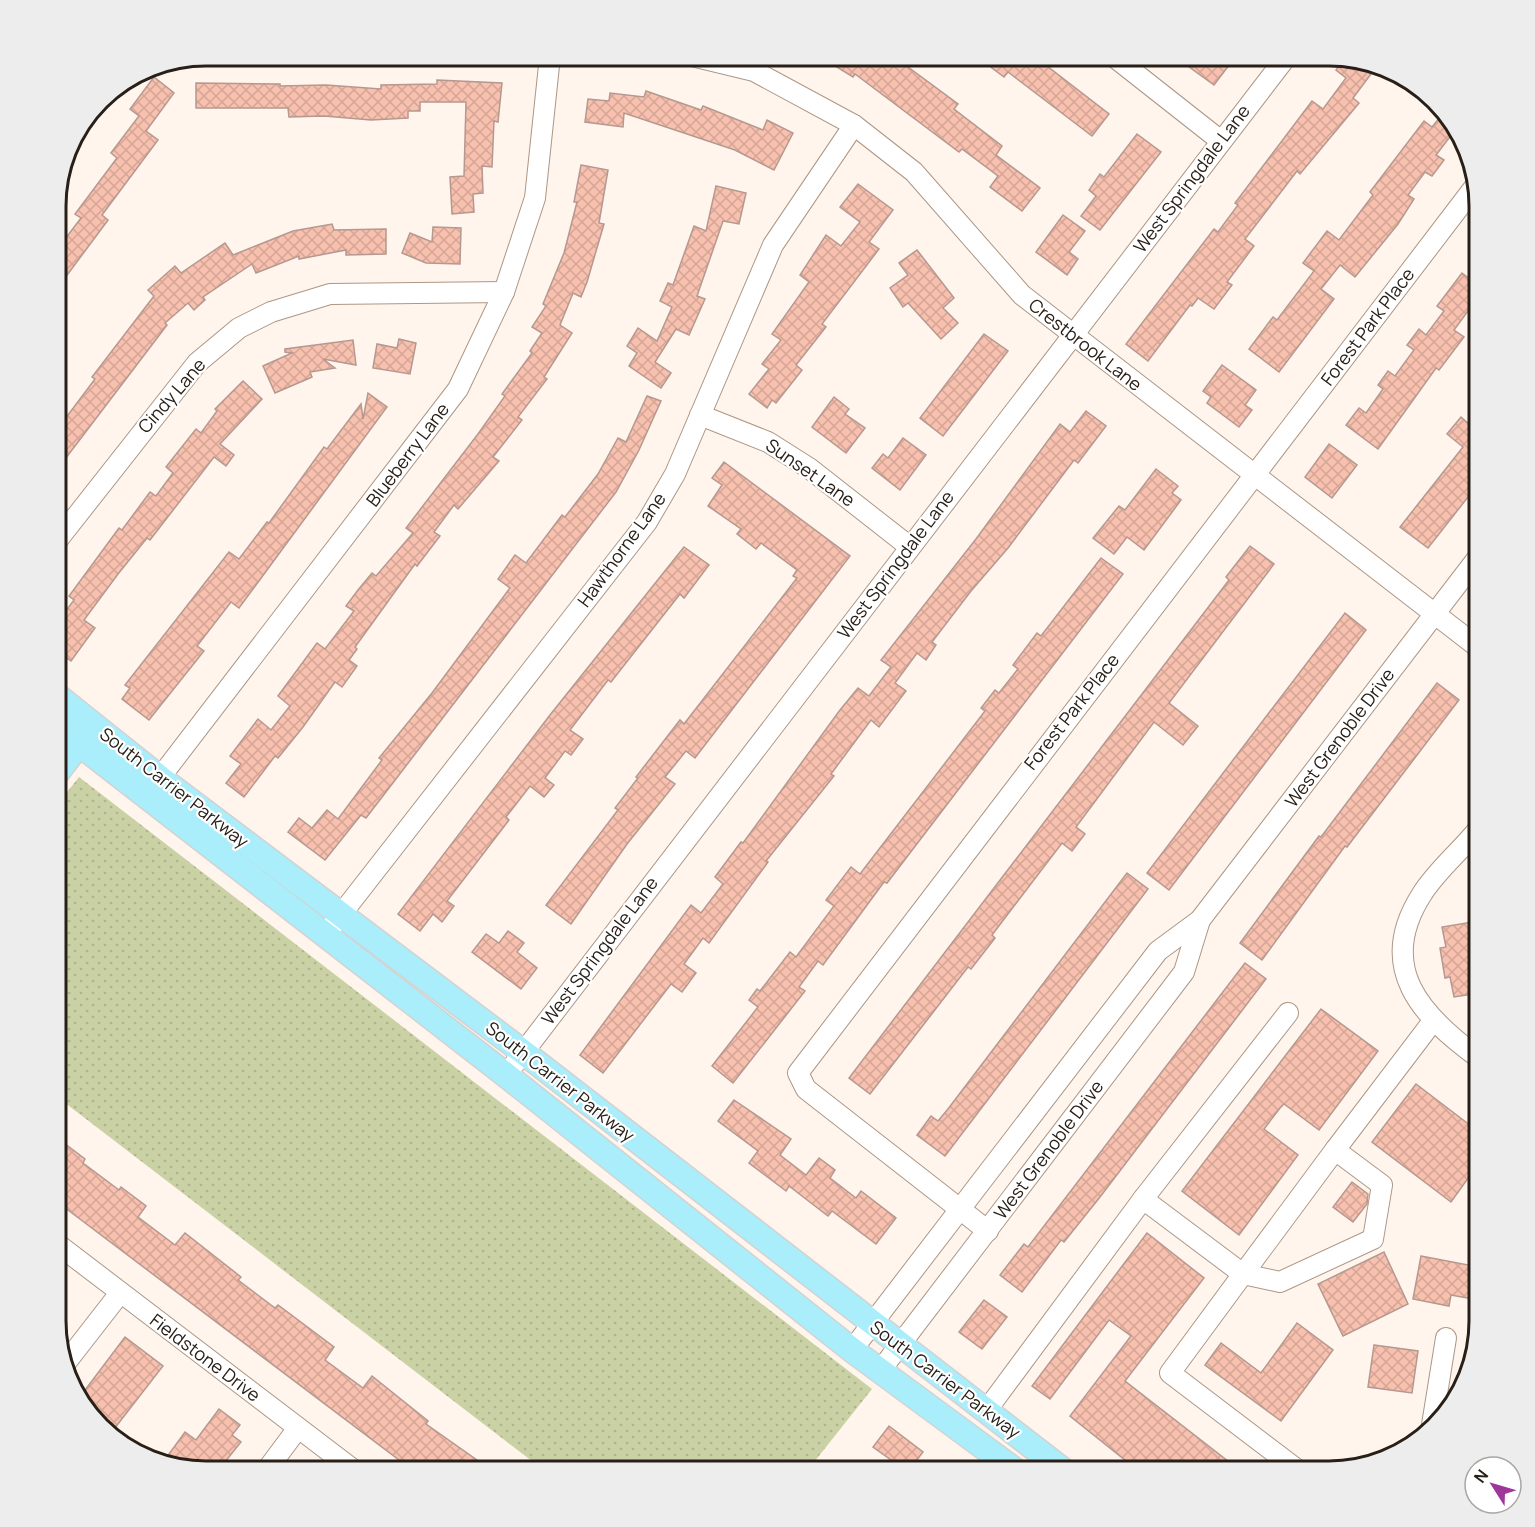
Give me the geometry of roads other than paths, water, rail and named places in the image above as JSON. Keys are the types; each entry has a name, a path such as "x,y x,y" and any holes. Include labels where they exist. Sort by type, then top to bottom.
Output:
{"main road":[{"name":"South Carrier Parkway","path":"66,703 340,916 523,1052 1050,1461"},
{"path":"66,761 93,725"},
{"name":"South Carrier Parkway","path":"66,734 145,798 506,1075 852,1350 1001,1461"}],"street":[{"name":"Blueberry Lane","path":"145,798 458,389 504,292 535,198 549,66"},
{"name":"Crestbrook Lane","path":"733,66 754,71 854,125 914,172 1022,295 1072,336 1469,640"},
{"path":"1126,66 1221,141"},
{"name":"West Springdale Lane","path":"506,1075 1279,66"},
{"name":"Hawthorne Lane","path":"325,935 647,522 675,474 773,245 854,125"},
{"name":"Forest Park Place","path":"957,1209 806,1089 798,1073 1468,195"},
{"name":"Cindy Lane","path":"66,529 197,363 238,328 271,312 330,294 504,292"},
{"name":"Sunset Lane","path":"700,415 768,442 809,468 910,547"},
{"name":"West Grenoble Drive","path":"852,1350 957,1209 1158,951 1200,920 1469,569"},
{"path":"1469,839 1422,893 1411,916 1404,941 1404,969 1414,996 1433,1022 1469,1050"},
{"name":"West Grenoble Drive","path":"880,1371 1184,972 1200,920"},
{"path":"986,1411 1143,1199 1288,1013"},
{"path":"1285,1461 1170,1374 1335,1150 1433,1022"},
{"path":"1143,1199 1243,1274 1280,1282 1373,1239 1382,1185 1335,1150"},
{"path":"957,1209 988,1231"},
{"name":"Fieldstone Drive","path":"66,1251 341,1461"},
{"path":"71,1356 120,1293"},
{"path":"1434,1413 1446,1338"},
{"path":"274,1461 298,1428"}]}
